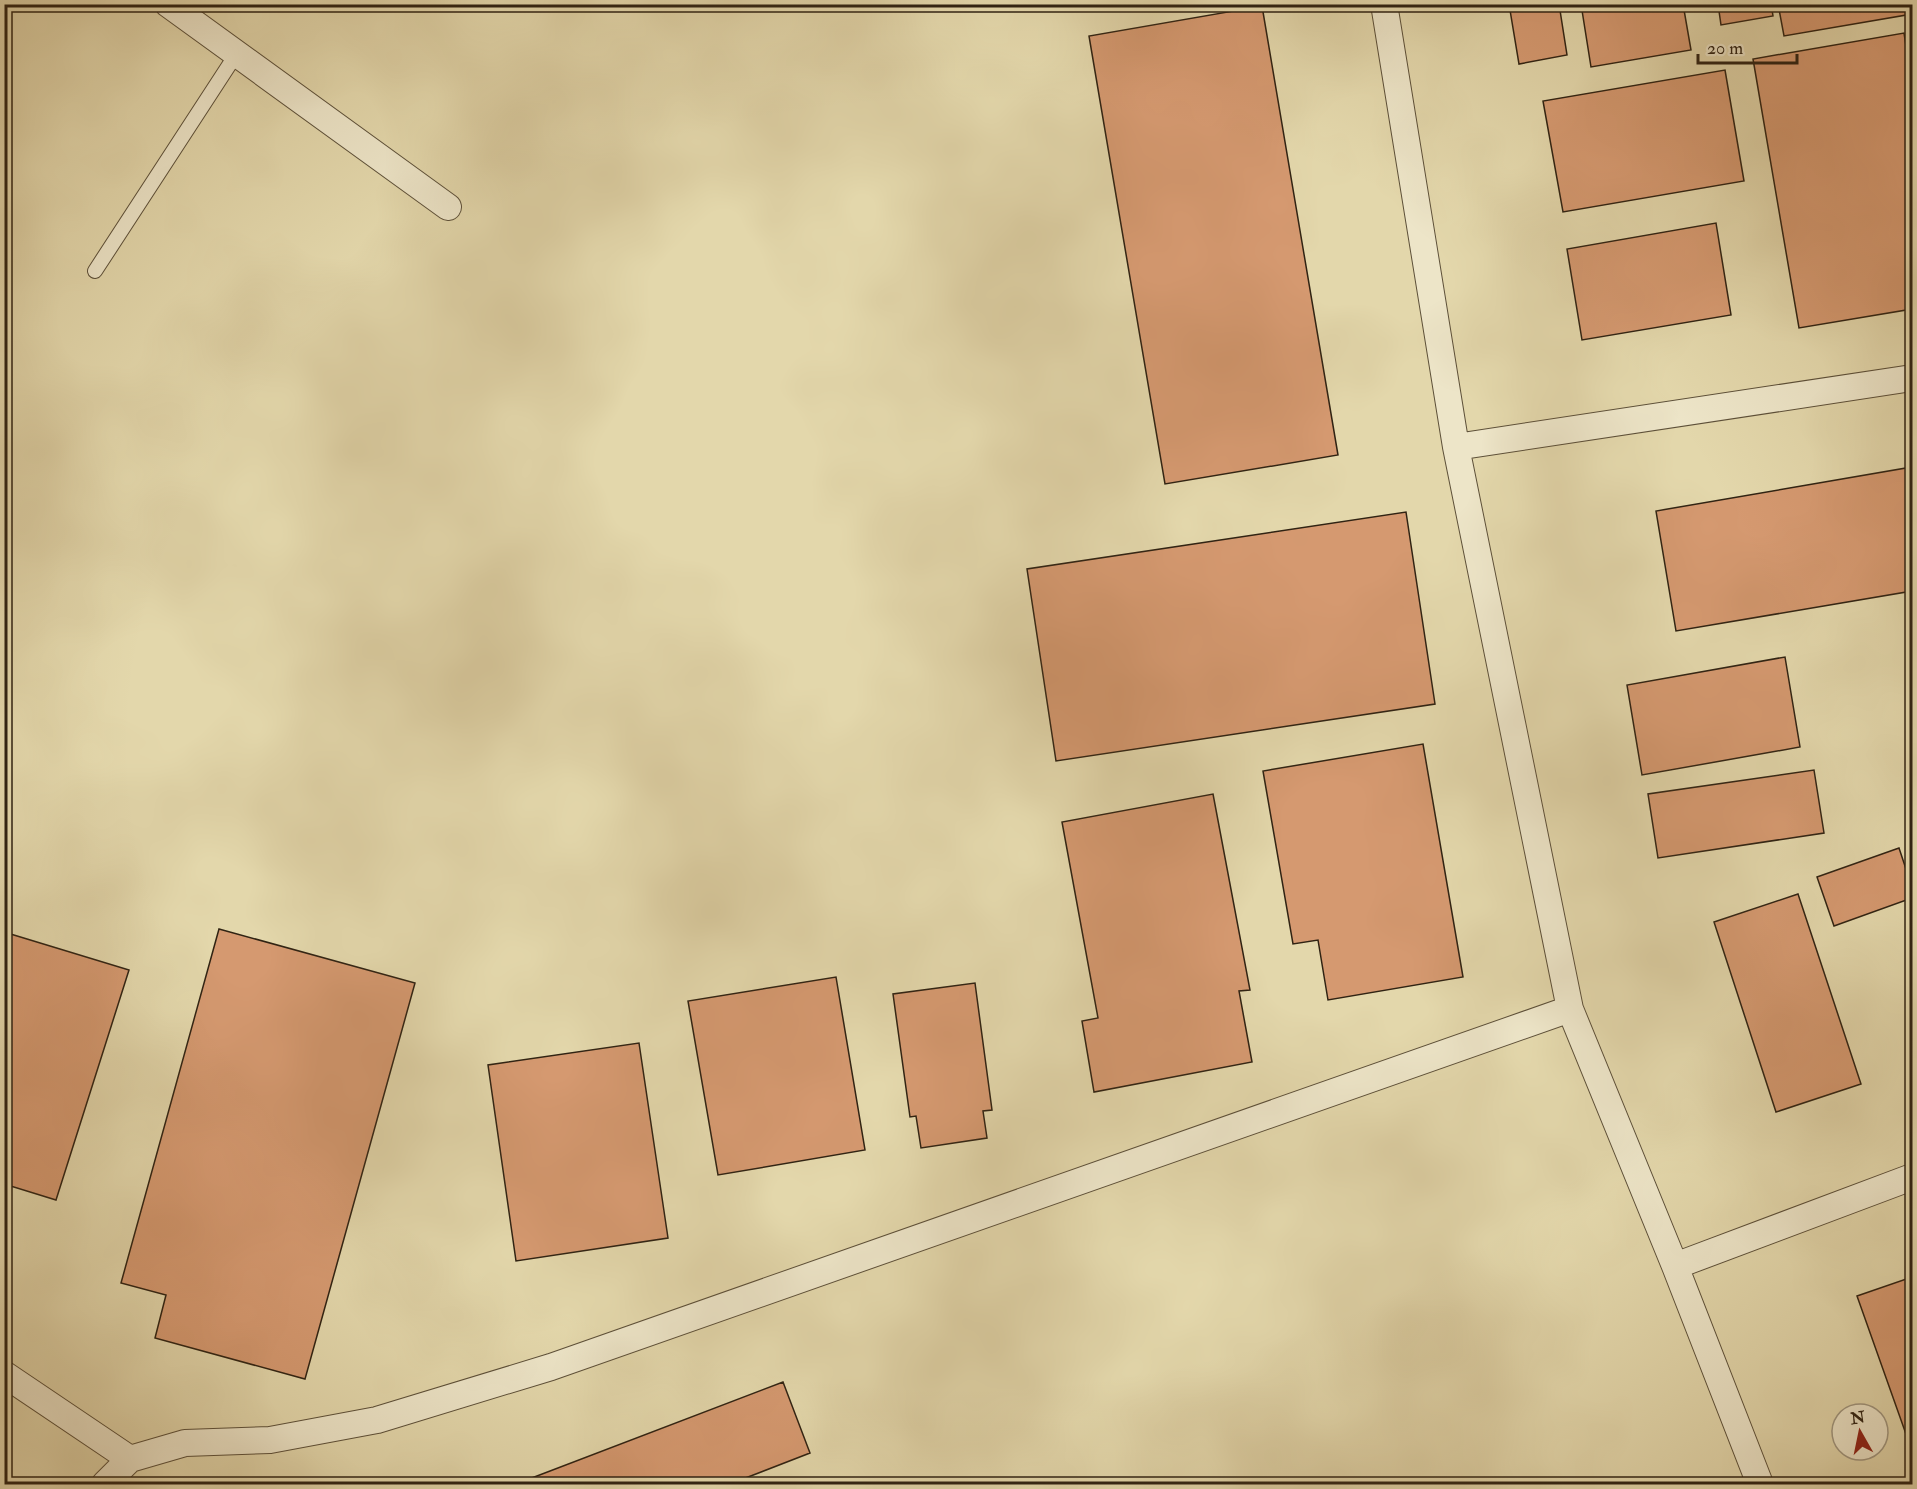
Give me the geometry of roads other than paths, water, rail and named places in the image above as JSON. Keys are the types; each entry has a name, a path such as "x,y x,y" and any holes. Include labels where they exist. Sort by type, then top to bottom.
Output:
{"street":[{"path":"168,4 448,207"},
{"path":"1384,4 1456,447 1570,1009 1675,1266 1760,1485"},
{"path":"1456,447 1912,378"},
{"path":"105,1485 130,1459 184,1443 270,1440 377,1420 540,1370 1570,1009"},
{"path":"1675,1266 1912,1177"},
{"path":"4,1374 130,1459"}],"lane":[{"path":"95,271 237,53"}]}
